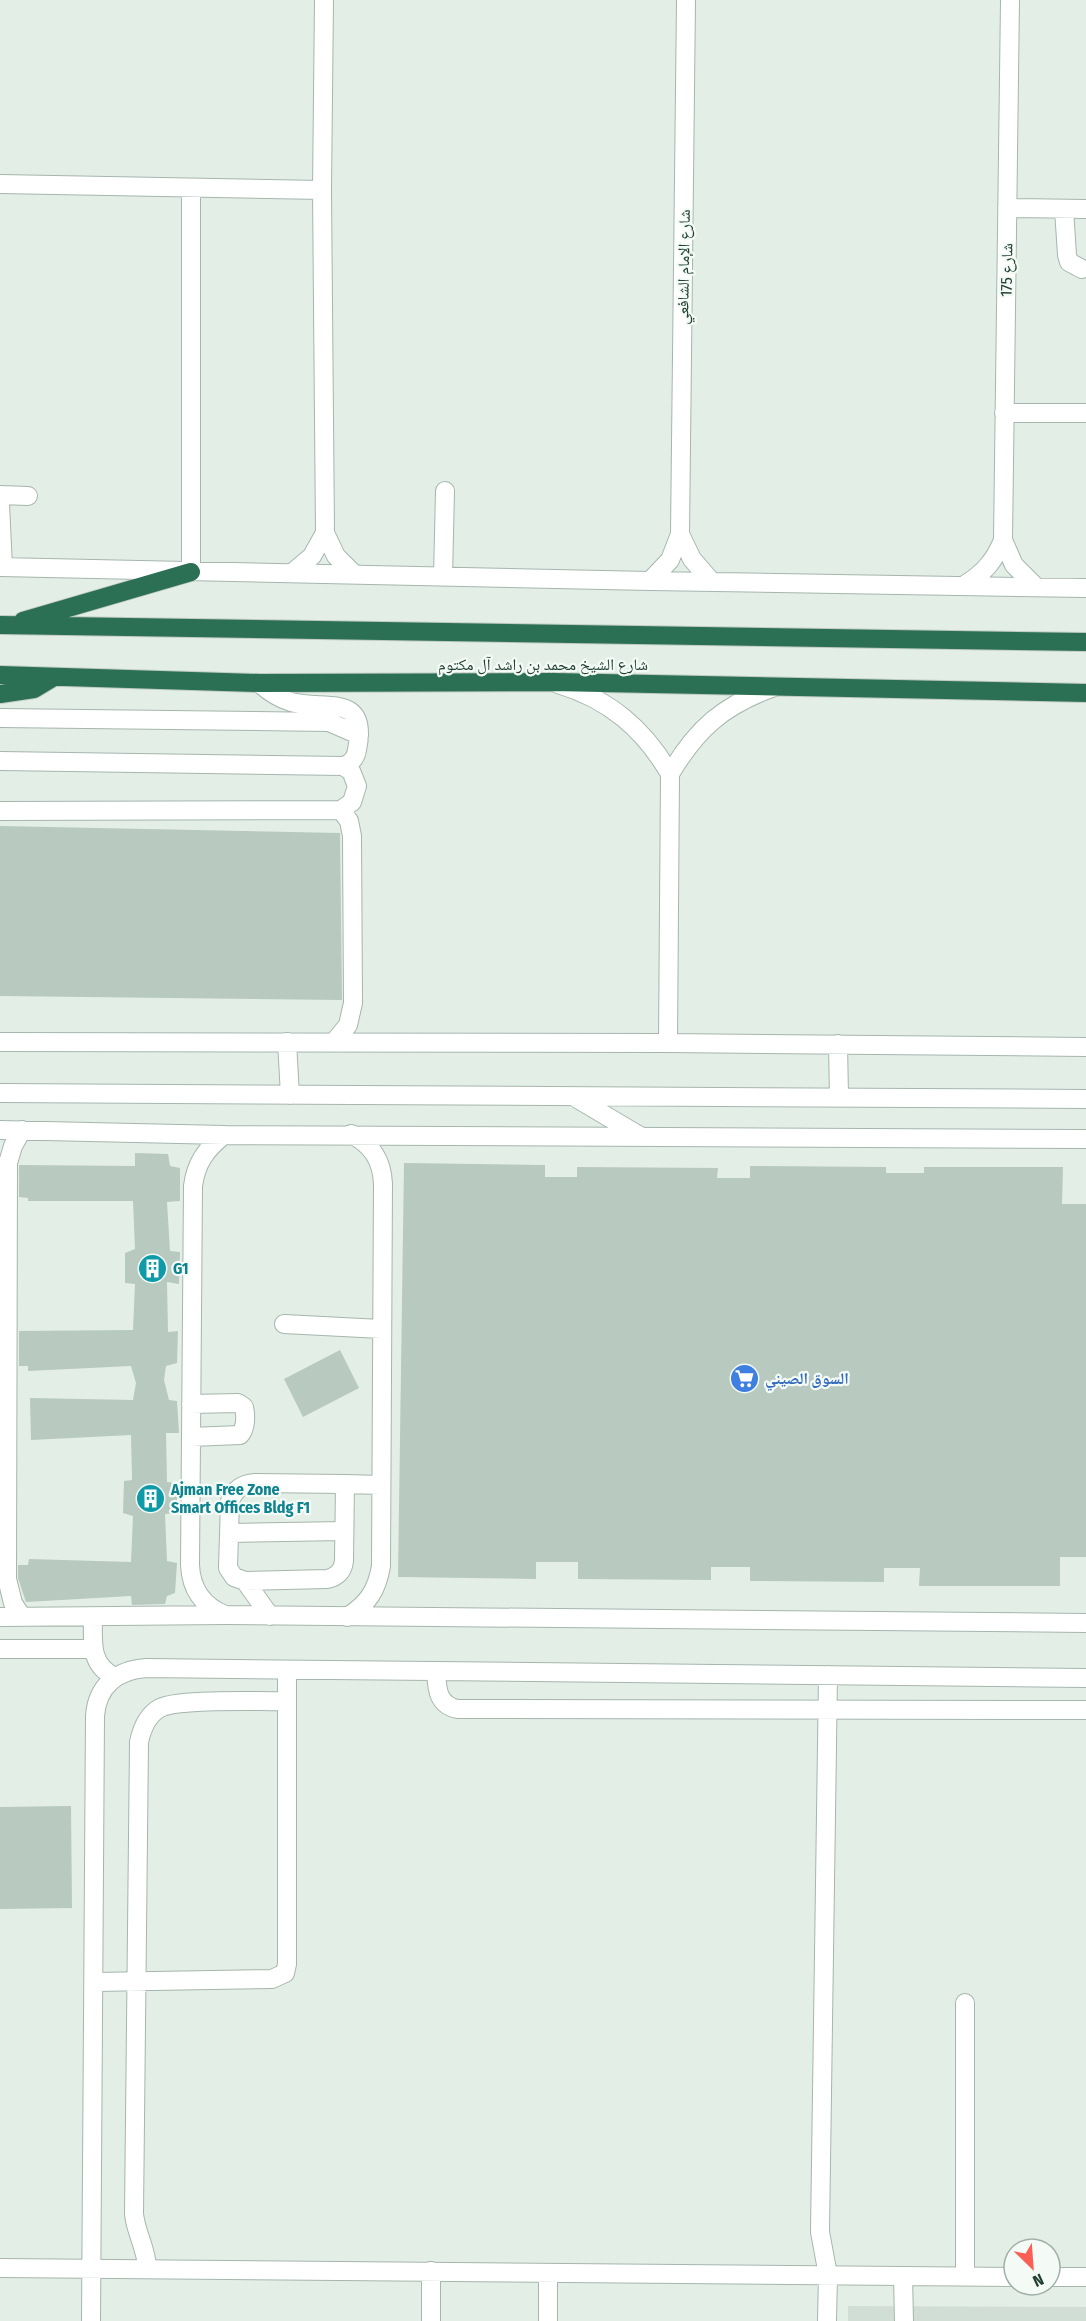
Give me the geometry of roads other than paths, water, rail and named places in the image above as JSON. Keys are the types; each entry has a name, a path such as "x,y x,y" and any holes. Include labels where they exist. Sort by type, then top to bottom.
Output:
{"highway":[{"path":"3,626 191,572"},
{"name":"شارع الشيخ محمد بن راشد آل مكتوم","path":"3,626 1086,642"},
{"name":"شارع الشيخ محمد بن راشد آل مكتوم","path":"0,675 259,683 553,682 1086,693"},
{"path":"0,694 34,689 55,676"}],"street":[{"path":"324,0 322,190 325,533 336,556 354,574"},
{"name":"شارع الإمام الشافعي","path":"650,581 670,560 680,534 686,0"},
{"name":"شارع 175","path":"1010,0 1003,540 1014,566 1034,585"},
{"path":"0,184 322,190"},
{"path":"191,188 191,572"},
{"path":"1007,208 1086,208"},
{"path":"1064,208 1067,255 1069,261 1082,269"},
{"path":"1004,412 1086,413"},
{"path":"443,577 445,491"},
{"path":"0,495 28,496"},
{"path":"0,504 2,567 650,581 1034,585 1086,588"},
{"path":"292,573 312,556 325,533"},
{"name":"شارع الإمام الشافعي","path":"680,534 692,559 711,581"},
{"name":"شارع 175","path":"966,584 989,566 1003,540"},
{"path":"553,682 593,697 622,715 641,732 657,752 670,774"},
{"path":"0,761 348,765 356,755 359,735 358,719 348,708 291,702 274,694 259,683"},
{"path":"668,1043 670,774 684,750 702,728 748,696 774,687"},
{"path":"0,718 330,722 359,735"},
{"path":"0,811 341,810 352,802 357,786 351,771 343,766"},
{"path":"333,1042 348,1025 353,1003 352,836 349,821 341,810"},
{"path":"0,1042 668,1043 1086,1047"},
{"path":"287,1042 290,1095"},
{"path":"838,1044 839,1097"},
{"path":"0,1093 1086,1099"},
{"path":"575,1097 640,1136"},
{"path":"0,1130 224,1135 1086,1139"},
{"path":"22,1130 13,1146 8,1163 7,1579 13,1603 22,1617"},
{"path":"347,1617 368,1601 379,1578 381,1485 383,1173 375,1154 368,1145 351,1134"},
{"path":"224,1135 214,1142 202,1157 194,1174 193,1186 190,1576 207,1605 226,1615"},
{"path":"284,1324 381,1329"},
{"path":"191,1404 238,1403 244,1407 245,1412 244,1429 240,1435 191,1437"},
{"path":"345,1484 343,1566 337,1575 332,1578 245,1581 234,1577 228,1568 230,1501 242,1486 255,1483 345,1484 381,1485"},
{"path":"229,1533 344,1532"},
{"path":"245,1581 270,1616"},
{"path":"0,1617 226,1615 1086,1623"},
{"path":"93,1617 93,1649 97,1663 115,1677"},
{"path":"0,1649 93,1649"},
{"path":"91,2321 96,1706 103,1688 115,1677 126,1671 146,1668 1086,1678"},
{"path":"94,1982 272,1979 282,1977 285,1973 287,1964 287,1670"},
{"path":"436,1671 437,1689 442,1701 458,1709 1086,1710"},
{"path":"827,2321 828,2275 820,2232 828,1675"},
{"path":"147,2269 146,2255 136,2229 134,2214 139,1742 145,1722 152,1714 171,1704 287,1701"},
{"path":"965,2003 965,2276"},
{"path":"0,2268 1002,2277"},
{"path":"431,2271 431,2321"},
{"path":"548,2273 548,2321"},
{"path":"903,2276 904,2321"},
{"path":"1062,2277 1086,2277"}],"place":[{"name":"G1","path":"152,1268"},
{"name":"السوق الصيني","path":"744,1378"},
{"name":"Ajman Free Zone Smart Offices Bldg F1","path":"150,1498"}]}
